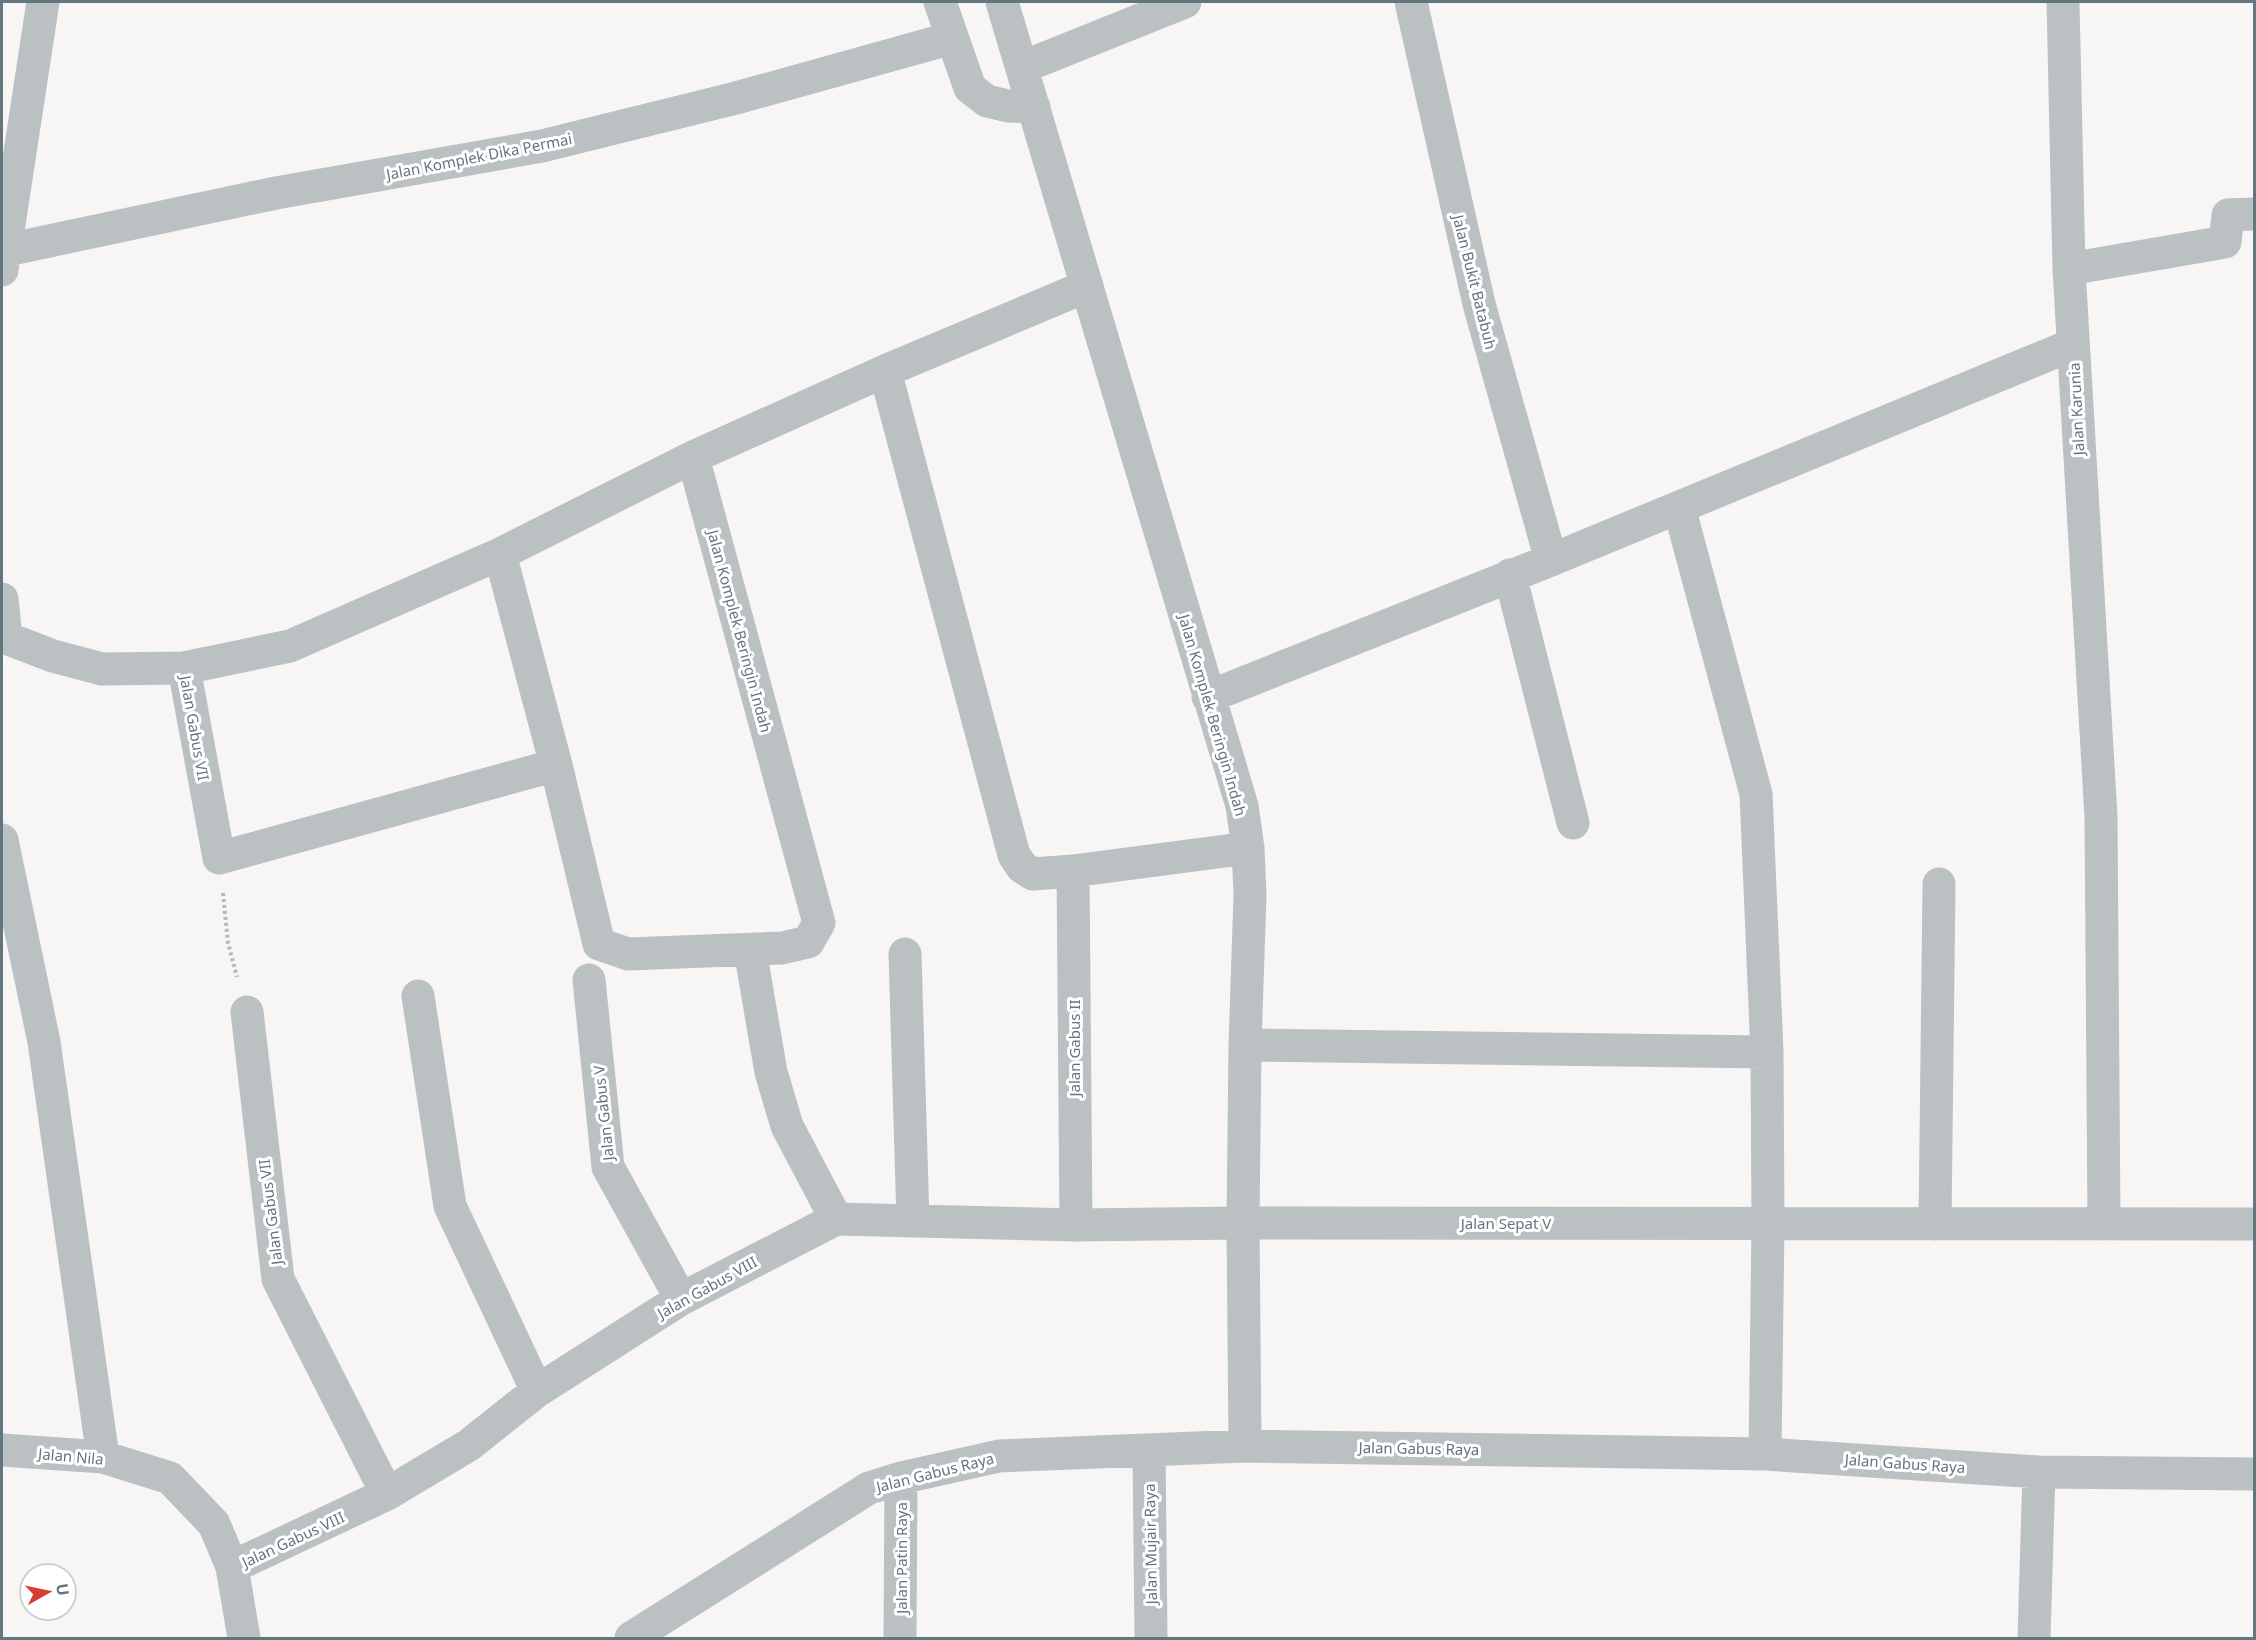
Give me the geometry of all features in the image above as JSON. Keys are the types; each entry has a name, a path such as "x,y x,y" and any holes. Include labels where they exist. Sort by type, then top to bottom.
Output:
{"street":[{"path":"2,258 43,2"},
{"path":"940,2 970,88 987,101 1008,106 1034,106"},
{"name":"Jalan Komplek Beringin Indah","path":"1002,2 1023,66 1242,806 1248,848 1250,895 1243,1223 1245,1446"},
{"path":"1023,66 1185,2"},
{"name":"Jalan Bukit Batabuh","path":"1411,2 1479,304 1551,560"},
{"name":"Jalan Karunia","path":"2063,2 2068,269 2101,817 2104,1224"},
{"name":"Jalan Komplek Dika Permai","path":"2,258 276,193 542,146 736,98 952,38"},
{"path":"2068,269 2225,242 2228,214 2254,214"},
{"path":"2,599 6,638 53,656 102,669 184,668 290,646 500,554 693,457 885,371 1088,286"},
{"path":"1208,697 1551,560 2072,345"},
{"path":"885,371 1014,855 1022,867 1032,874 1073,871 1248,848"},
{"name":"Jalan Komplek Beringin Indah","path":"500,554 556,765 599,944 628,954 782,948 808,942 819,923 693,457"},
{"path":"1679,507 1756,794 1767,1052 1768,1224 1765,1454"},
{"path":"1510,576 1573,823"},
{"name":"Jalan Gabus VII","path":"184,668 219,858"},
{"path":"219,858 556,765"},
{"path":"2,840 44,1042 103,1457"},
{"name":"Jalan Gabus II","path":"1073,871 1076,1225"},
{"path":"1935,1224 1939,884"},
{"path":"750,950 771,1072 787,1126 836,1219"},
{"path":"905,954 913,1221"},
{"name":"Jalan Gabus V","path":"589,980 609,1167 681,1299"},
{"path":"418,996 450,1206 537,1391"},
{"name":"Jalan Gabus VII","path":"247,1012 278,1279 387,1494"},
{"path":"1245,1045 1767,1052"},
{"name":"Jalan Gabus VIII","path":"232,1567 387,1494 469,1445 537,1391 681,1299 836,1219 1076,1225 1243,1223"},
{"name":"Jalan Sepat V","path":"1243,1223 2254,1224"},
{"name":"Jalan Gabus Raya","path":"631,1638 869,1488 901,1478 999,1456 1245,1446 1765,1454 2039,1472 2254,1473"},
{"name":"Jalan Nila","path":"2,1450 103,1457 171,1478 214,1524 232,1567 244,1638"},
{"name":"Jalan Mujair Raya","path":"1149,1450 1151,1638"},
{"path":"2034,1638 2039,1472"},
{"name":"Jalan Patin Raya","path":"900,1638 901,1478"}],"path":[{"path":"219,858 228,943 247,1012"}]}
